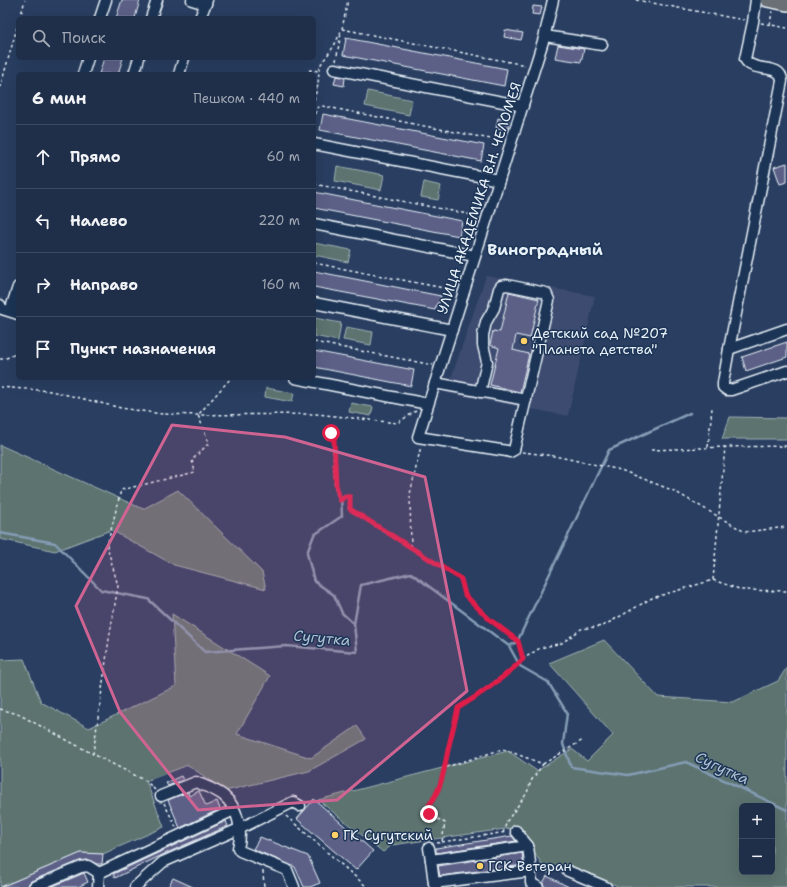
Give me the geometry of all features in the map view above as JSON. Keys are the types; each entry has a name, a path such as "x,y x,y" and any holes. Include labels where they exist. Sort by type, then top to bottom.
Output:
{"main road":[{"path":"770,4 787,4"}],"street":[{"path":"101,16 106,0"},
{"path":"152,16 157,0"},
{"path":"192,0 207,2 201,16"},
{"name":"УЛИЦА АКАДЕМИКА В.Н. ЧЕЛОМЕЯ","path":"423,438 418,437 545,36 553,0"},
{"path":"756,0 745,59 748,64 752,66 779,72 782,76 782,81 729,349 723,387 727,390 787,371"},
{"path":"545,36 602,45"},
{"path":"84,72 87,60"},
{"path":"135,72 138,60"},
{"path":"180,72 183,60"},
{"path":"334,69 523,106"},
{"path":"316,144 499,180"},
{"path":"316,224 475,256"},
{"path":"423,438 512,451 515,447 549,300 547,295 543,292 507,285 501,286 498,289 494,308 485,327 482,340 487,362 480,392"},
{"path":"16,293 12,305 13,310 16,312"},
{"path":"316,304 452,330"},
{"path":"0,305 2,309 16,313"},
{"path":"729,349 787,329"},
{"path":"305,380 428,404"},
{"path":"435,383 526,400"},
{"path":"161,796 196,782 224,796 234,810 240,828 241,839 238,848 240,851 287,870 294,887"},
{"path":"136,887 163,862 240,828 293,802 300,806"},
{"path":"99,873 234,810"},
{"path":"516,831 528,846 531,883 538,887"},
{"path":"431,860 528,846"},
{"path":"430,848 435,885 531,871"},
{"path":"34,887 81,867 88,866 99,873"},
{"path":"568,871 606,887"},
{"path":"98,887 99,873"}],"path":[{"path":"21,16 25,0"},
{"path":"334,69 348,0"},
{"path":"636,0 748,21"},
{"path":"770,4 770,25"},
{"path":"756,22 787,28"},
{"path":"342,29 535,67"},
{"path":"316,92 318,85 318,71 321,64 334,46 342,29"},
{"path":"0,88 16,31"},
{"path":"307,72 310,70 318,71"},
{"path":"316,112 317,108 322,106 511,143"},
{"path":"316,184 488,218"},
{"path":"316,263 464,292"},
{"path":"316,342 440,366"},
{"path":"0,359 4,359 16,354"},
{"path":"198,415 229,380"},
{"path":"0,388 51,391 121,408 162,414 317,414 397,423 428,404"},
{"path":"708,446 712,408"},
{"path":"93,754 118,586 107,546 121,490 195,472 192,460 209,443 198,415"},
{"path":"331,433 334,438 336,485 340,500 345,496 350,497 350,509 461,579 465,595 489,619 518,640 523,659"},
{"path":"411,547 410,494 423,438"},
{"path":"651,450 708,446 787,446"},
{"path":"713,580 725,447"},
{"path":"512,451 554,456 621,470 674,491 745,532 787,527"},
{"path":"442,842 445,824 429,814 429,805 436,796 446,768 458,708 514,668 523,659 540,648 562,643 581,629 603,626 652,598 713,580 742,590 787,591"},
{"path":"0,709 18,714 146,781 161,796 180,836"},
{"path":"503,833 507,821 527,792 531,781 543,764 583,740"},
{"path":"446,768 502,749 543,764"},
{"path":"278,809 367,887"},
{"path":"430,848 431,844 516,831"},
{"path":"263,860 264,887"}],"highlighted area":[{"path":"172,425 285,437 425,477 467,691 337,800 198,810 120,712 76,606"}],"shaded area":[{"name":"Детский сад №207 \"Планета детства\"","path":"486,276 595,296 568,416 446,393"}],"green space":[{"path":"368,91 412,100 409,115 365,106"},
{"path":"337,166 384,175 381,190 335,181"},
{"path":"424,182 441,186 438,200 421,197"},
{"path":"316,243 351,250 348,262 316,255"},
{"path":"316,318 341,323 338,341 316,336"},
{"path":"346,327 373,332 371,345 343,340"},
{"path":"266,388 294,393 292,402 265,397"},
{"path":"351,403 373,407 371,416 349,412"},
{"path":"730,417 787,418 787,439 722,439"},
{"path":"0,445 143,509 178,490 262,572 266,589 174,565 111,530 55,551 0,539"},
{"path":"172,614 270,676 237,734 311,758 357,726 366,739 309,771 225,791 188,765 146,781 164,827 103,854 81,853 0,887 0,660 24,659 41,702 89,728 176,686"},
{"path":"604,640 658,697 733,702 778,681 787,667 787,887 620,887 569,865 547,873 519,827 392,845 383,852 318,800 508,751 537,771 572,749 587,761 613,735 549,663"}],"building":[{"path":"122,0 140,0 136,16 117,16"},
{"path":"533,6 542,7 540,15 532,14"},
{"path":"505,30 523,33 521,40 504,37"},
{"path":"346,38 507,69 504,86 343,55"},
{"path":"558,45 584,49 581,62 555,58"},
{"path":"103,60 122,60 119,72 100,72"},
{"path":"336,76 345,78 344,86 334,84"},
{"path":"323,114 484,145 481,161 320,130"},
{"path":"498,118 509,121 507,130 496,128"},
{"path":"787,163 787,182 780,184 774,167"},
{"path":"316,192 462,221 459,236 316,208"},
{"path":"316,271 441,296 435,310 316,287"},
{"path":"509,292 539,299 530,338 516,335 513,350 529,354 520,392 490,385 499,348 490,345 493,331 500,332"},
{"path":"787,342 787,357 746,371 742,357"},
{"path":"316,351 414,370 411,386 316,367"},
{"path":"181,776 183,780 168,786 166,783"},
{"path":"199,791 206,806 217,801 220,809 180,828 168,800 188,792 189,796"},
{"name":"ГК Сугутский","path":"314,799 373,851 356,870 297,819"},
{"path":"226,821 228,826 115,878 113,874"},
{"path":"512,836 516,841 436,853 436,848"},
{"path":"260,837 308,856 320,883 310,887 304,887 295,867 253,849"},
{"path":"81,853 103,854 102,864 97,864 88,860 80,861 31,881 28,887 1,887"},
{"name":"ГСК Ветеран","path":"522,853 524,865 440,876 438,866"},
{"path":"84,873 88,882 78,887 51,887"},
{"path":"547,876 569,887 544,887 543,883"},
{"path":"173,878 193,887 168,887"}],"waterway":[{"path":"509,646 517,642 609,450 690,413"},
{"path":"341,497 342,516 314,535 307,553 314,581 334,595 342,613 354,624"},
{"name":"Сугутка","path":"0,533 55,543 101,590 148,599 205,652 286,646 357,652 354,624 361,585 411,573 509,646 520,666 548,682 567,713 563,744 571,767 628,775 686,762 787,810"}],"place":[{"name":"Детский сад №207 \"Планета детства\"","path":"524,341"},
{"name":"ГК Сугутский","path":"335,835"},
{"name":"ГСК Ветеран","path":"480,866"}],"district":[{"name":"Виноградный","path":"545,249"}],"route":[{"path":"331,433 334,438 336,485 340,500 345,496 350,497 350,509 461,579 465,595 489,619 517,639 523,659 514,668 458,708 446,768 436,796 429,805 429,814"}]}
